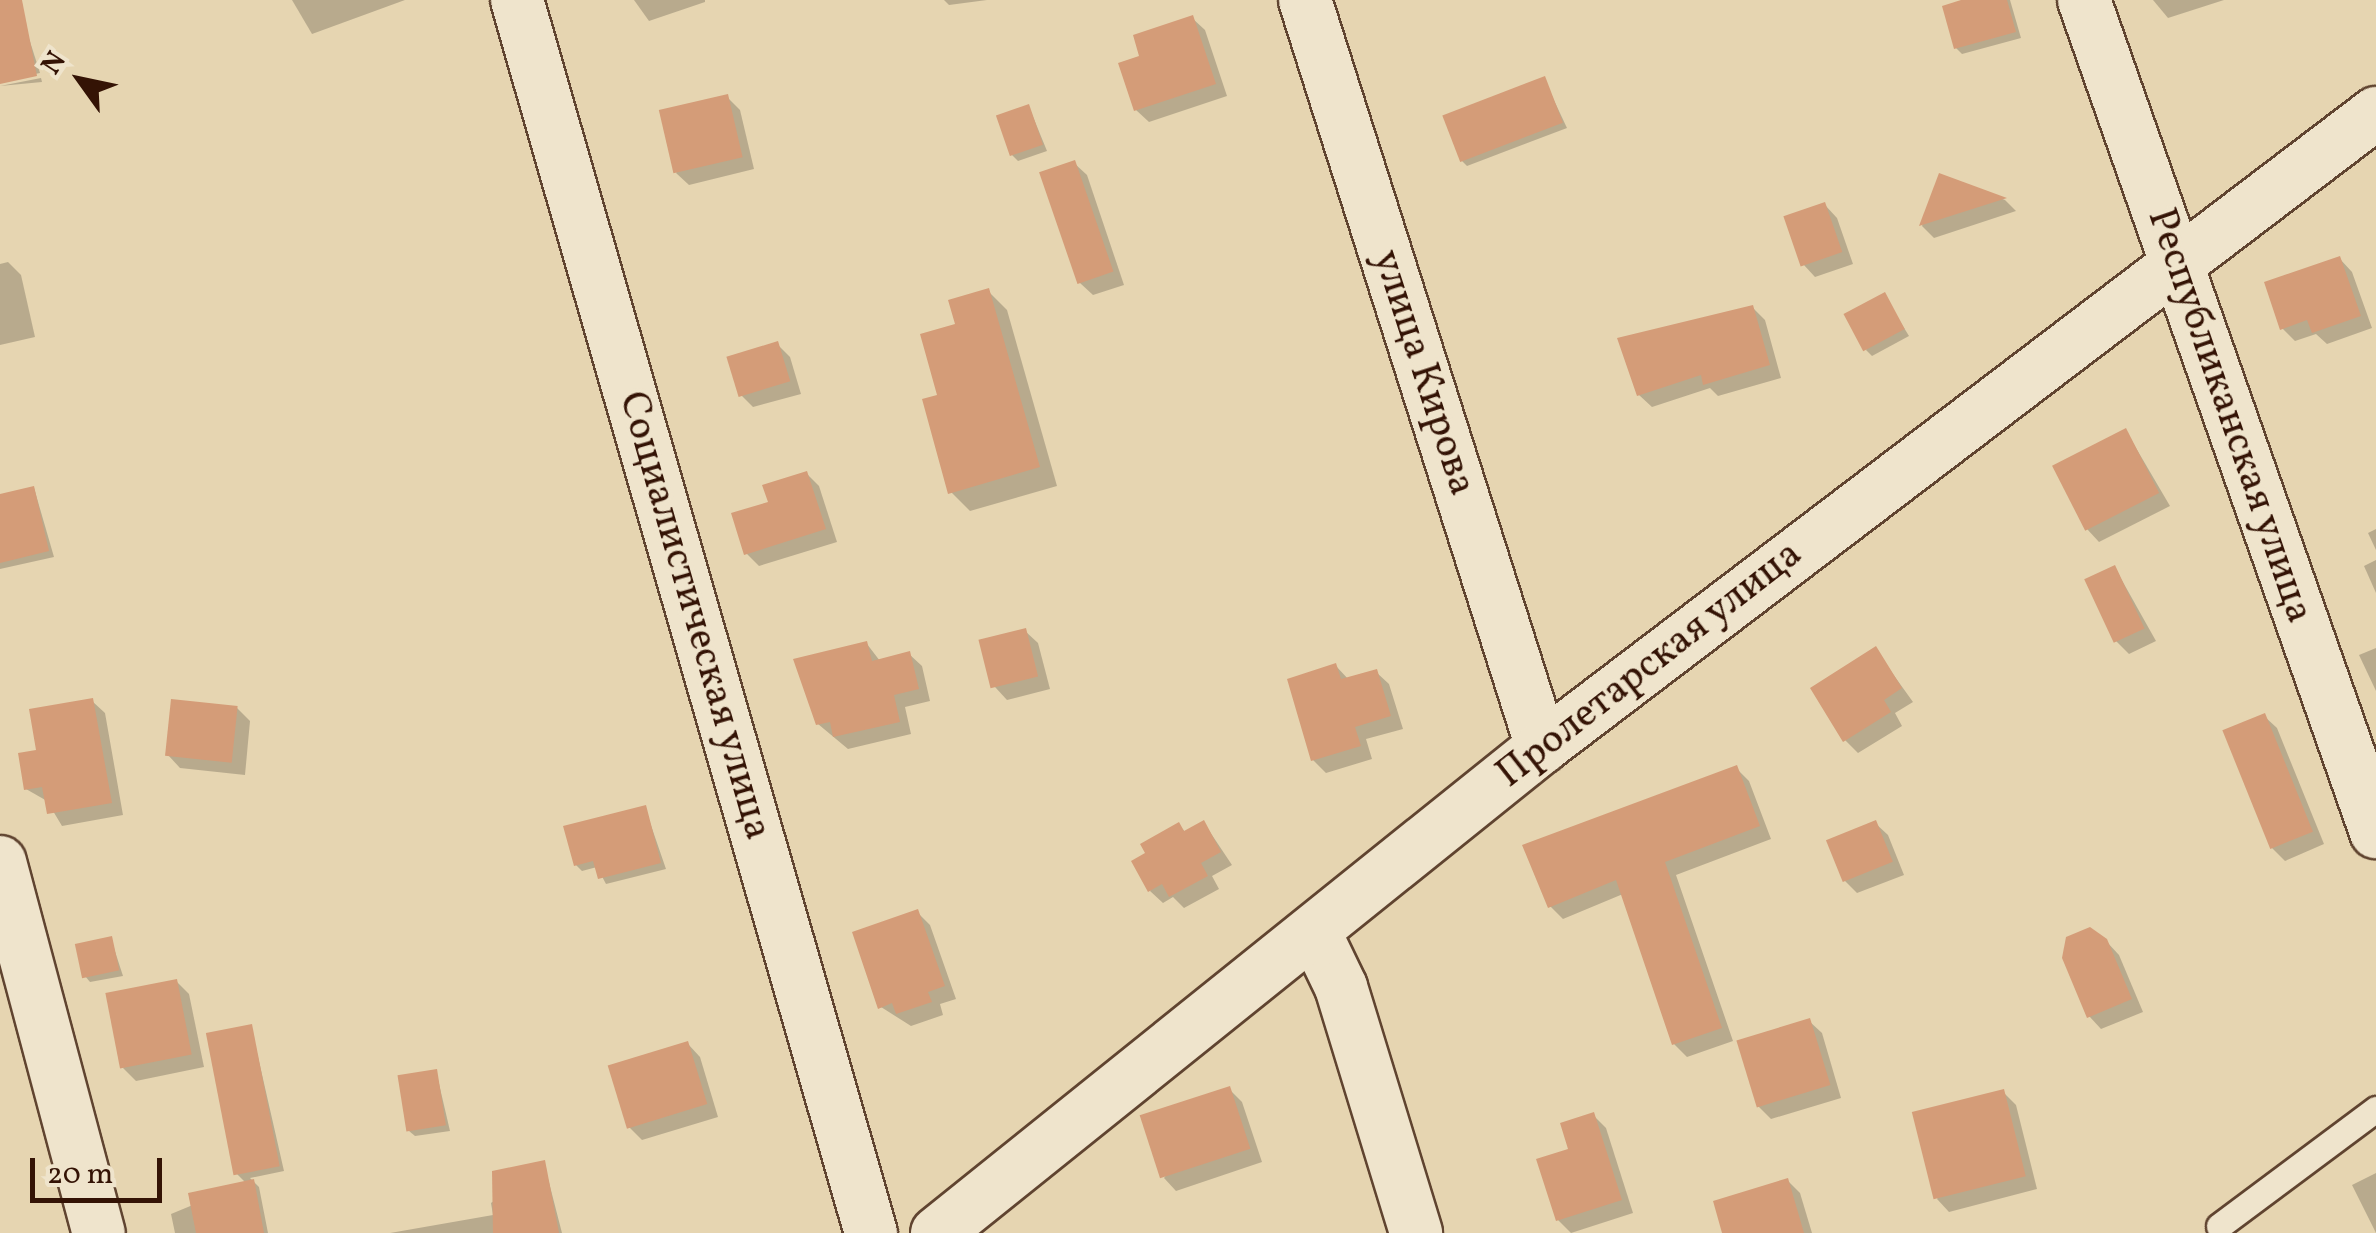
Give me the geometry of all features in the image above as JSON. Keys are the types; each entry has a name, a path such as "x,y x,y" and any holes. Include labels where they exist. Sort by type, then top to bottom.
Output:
{"street":[{"name":"Социалистическая улица","path":"518,0 871,1233"},
{"name":"улица Кирова","path":"1305,0 1542,747"},
{"name":"Республиканская улица","path":"2084,0 2376,832"},
{"name":"Пролетарская улица","path":"937,1233 1542,747 2174,262 2376,113"},
{"path":"0,862 99,1233"},
{"path":"1314,933 1341,987 1416,1233"}],"lane":[{"path":"2219,1226 2376,1110"}],"building":[{"path":"0,0 22,0 37,76 0,84"},
{"path":"1961,0 2007,0 2016,32 1954,49 1942,6"},
{"path":"1193,15 1216,84 1134,111 1118,63 1139,56 1133,35"},
{"path":"1545,76 1563,123 1460,162 1442,115"},
{"path":"728,94 743,157 673,173 659,110"},
{"path":"1029,104 1043,145 1010,156 996,115"},
{"path":"1075,160 1113,272 1077,284 1039,172"},
{"path":"1939,173 2007,198 1919,226"},
{"path":"1825,202 1842,252 1801,266 1783,216"},
{"path":"2340,256 2361,316 2312,333 2307,320 2280,330 2264,282"},
{"path":"989,288 1040,467 948,494 922,399 937,395 920,334 955,324 948,300"},
{"path":"1885,292 1905,329 1863,351 1844,314"},
{"path":"1753,305 1770,365 1703,385 1701,375 1637,396 1617,338"},
{"path":"778,341 790,381 739,397 726,357"},
{"path":"2126,428 2159,493 2085,531 2052,466"},
{"path":"807,471 826,529 744,555 731,513 768,502 762,485"},
{"path":"34,486 49,551 0,563 0,494"},
{"path":"2115,565 2145,628 2114,643 2084,579"},
{"path":"1026,628 1038,677 991,688 978,640"},
{"path":"867,641 872,661 910,651 919,689 894,695 900,722 833,737 830,722 816,725 793,659"},
{"path":"1876,646 1902,688 1884,700 1891,712 1843,742 1810,688"},
{"path":"1336,663 1341,679 1377,669 1391,716 1355,727 1361,746 1311,761 1287,679"},
{"path":"93,698 112,803 47,814 42,787 24,790 18,753 36,750 29,709"},
{"path":"171,699 238,706 232,763 165,756"},
{"path":"2265,713 2313,832 2270,849 2222,730"},
{"path":"1737,765 1760,826 1665,862 1722,1028 1672,1045 1616,880 1548,908 1522,845"},
{"path":"646,805 661,863 598,879 593,861 574,866 563,826"},
{"path":"1204,820 1221,852 1201,863 1208,876 1169,897 1162,884 1148,892 1131,861 1145,853 1140,844 1179,822 1184,831"},
{"path":"1876,820 1893,862 1843,882 1826,840"},
{"path":"918,909 945,986 928,992 932,1002 896,1014 892,1003 878,1009 852,932"},
{"path":"2090,927 2107,939 2132,999 2087,1018 2062,958 2066,937"},
{"path":"112,936 119,970 82,978 75,944"},
{"path":"177,979 192,1055 120,1069 105,993"},
{"path":"1810,1018 1830,1085 1757,1107 1736,1041"},
{"path":"252,1024 280,1166 234,1175 206,1033"},
{"path":"688,1041 707,1104 627,1129 608,1066"},
{"path":"437,1069 446,1125 406,1132 397,1075"},
{"path":"1230,1086 1250,1149 1160,1178 1140,1115"},
{"path":"2004,1089 2026,1176 1934,1199 1912,1112"},
{"path":"1594,1112 1622,1200 1556,1221 1536,1159 1568,1149 1560,1123"},
{"path":"545,1160 559,1233 493,1233 492,1171"},
{"path":"1788,1178 1804,1233 1722,1233 1713,1201"},
{"path":"254,1179 264,1233 196,1233 188,1193"}]}
